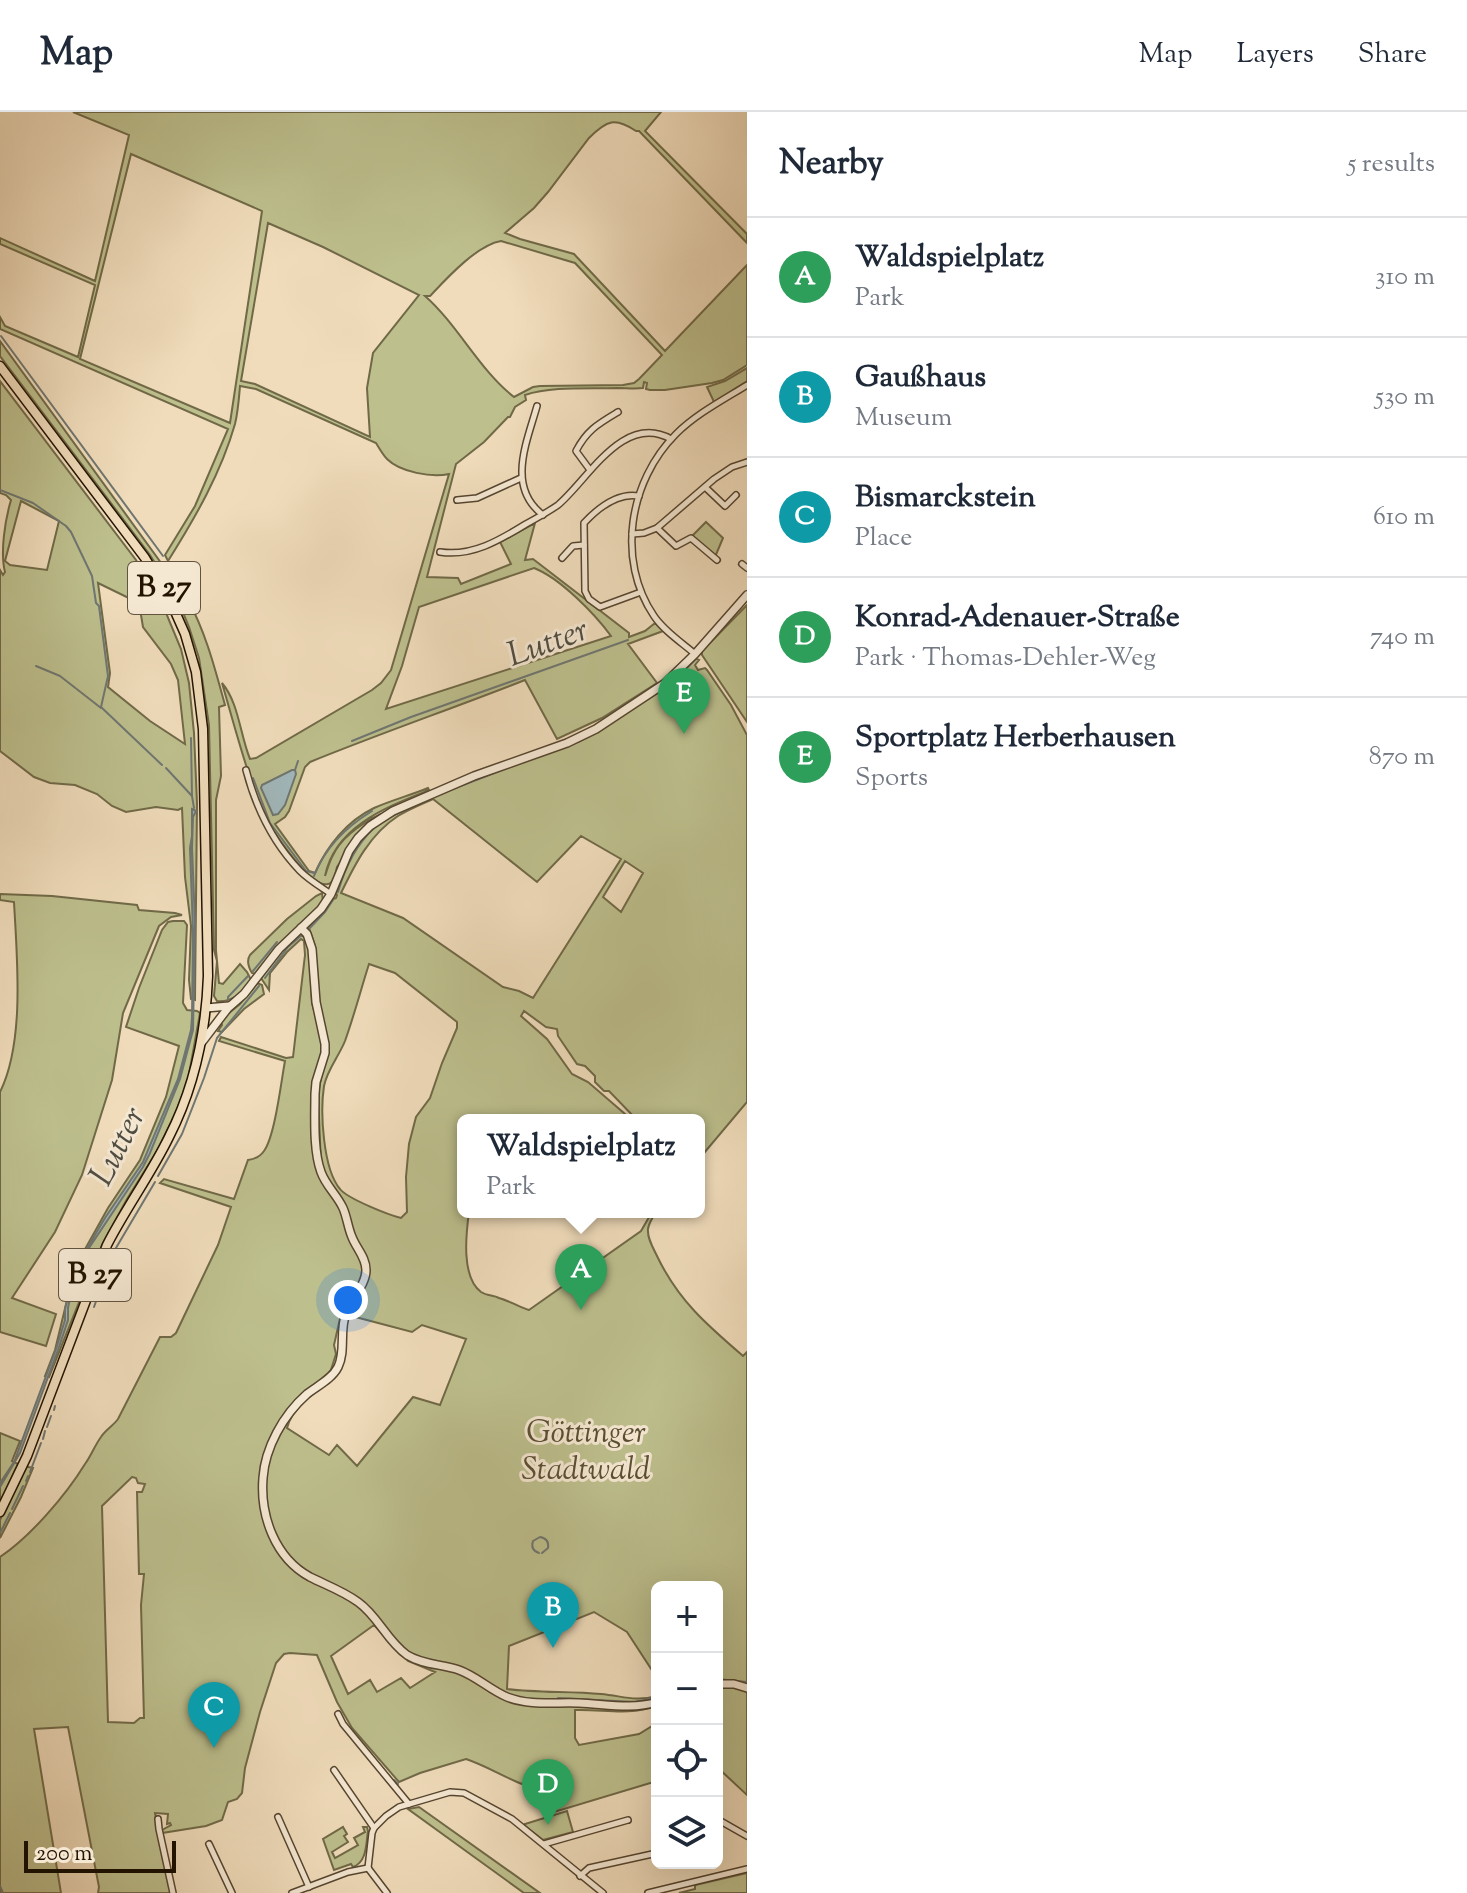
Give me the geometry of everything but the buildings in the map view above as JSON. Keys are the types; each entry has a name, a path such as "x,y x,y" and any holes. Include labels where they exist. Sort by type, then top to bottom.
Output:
{"main road":[{"name":"B 27","path":"0,366 145,558 169,598 191,651 201,697 203,729 208,956 202,1042 192,1083 157,1161 107,1245 27,1456 0,1512"}],"street":[{"path":"695,654 658,621 641,592 633,563 632,534 639,496 653,464 671,439 695,418 747,385"},
{"path":"537,406 523,457 521,478 540,516"},
{"path":"590,470 576,451 592,428 618,412"},
{"path":"440,552 460,553 479,548 540,516 559,504 608,452 636,436 653,432 671,439"},
{"path":"632,534 657,528 726,471 747,462"},
{"path":"457,500 477,498 521,478"},
{"path":"705,487 725,506"},
{"path":"639,496 626,495 598,509 584,523 584,545 585,591 589,599 601,607 641,592"},
{"path":"719,512 736,495"},
{"path":"657,528 676,546 691,538 717,560"},
{"path":"562,558 573,546 584,545"},
{"path":"202,1042 279,949 321,909 331,894 349,851 379,819 465,780 596,729 656,691 678,672 747,595"},
{"path":"246,772 263,819 274,837 300,871 331,894"},
{"path":"301,928 307,934 312,949 316,1002 325,1044 315,1094 319,1165 324,1179 342,1206 366,1269 363,1282 346,1313 337,1370 302,1399 268,1449 262,1490 273,1537 290,1562 307,1575 359,1602 399,1648 416,1660 459,1670 505,1696 526,1702 633,1706 651,1703"},
{"path":"206,1008 216,1011 230,1007"},
{"path":"723,1684 747,1688"},
{"path":"338,1714 409,1804"},
{"path":"334,1770 374,1828"},
{"path":"387,1893 368,1868 374,1828 393,1810 450,1792 464,1793 512,1819 603,1893"},
{"path":"278,1817 309,1887"},
{"path":"158,1819 173,1893"},
{"path":"543,1845 628,1820"},
{"path":"723,1822 747,1836"},
{"path":"209,1844 232,1893"},
{"path":"580,1876 589,1868 651,1854"},
{"path":"292,1893 348,1872 368,1868"},
{"path":"648,1893 747,1869"}],"green space":[{"path":"73,112 661,112 645,131 747,234 747,243 639,131 617,122 606,124 589,138 534,208 505,233 574,254 665,351 747,265 747,365 723,380 665,390 646,389 647,383 644,382 643,388 559,389 525,395 526,400 515,407 510,417 456,464 427,577 458,578 461,584 511,564 500,542 535,523 525,560 533,559 629,633 629,637 655,623 663,631 628,644 657,683 602,718 557,739 525,680 310,762 305,767 289,811 275,824 309,871 315,873 332,844 364,813 429,790 380,811 351,831 336,849 353,831 381,814 370,822 337,867 334,880 329,884 313,879 269,825 249,773 222,683 236,710 250,759 381,683 391,670 449,474 408,471 387,459 376,443 256,389 240,386 235,424 215,478 168,561 165,555 195,506 228,429 0,329 0,317 5,326 78,357 95,285 0,244 0,238 95,281 129,135","holes":["131,154 262,211 230,423 80,359","268,223 419,295 373,353 367,388 370,437 255,384 241,381","501,241 575,263 662,355 634,383 540,386 514,397 490,374 425,296 430,296 482,249","534,568 555,580 576,598 611,636 386,709 419,607"]},
{"path":"0,341 188,600 205,638 225,705 219,707 221,776 216,800 217,961 214,950 209,725 199,658 189,627 177,598 150,555 0,356"},
{"path":"747,368 747,382 715,403 707,387"},
{"path":"0,381 136,560 164,608 181,649 189,683 197,803 195,1000 191,999 189,980 191,926 182,808 156,807 126,812 75,785 50,783 34,777 0,751 0,570 3,575 4,536 11,500 0,493","holes":["21,501 59,521 47,570 10,565 5,561","98,583 139,603 143,627 171,664 178,680 185,744 108,687 110,673"]},
{"path":"706,522 723,538 715,557 693,535"},
{"path":"747,605 747,722 702,651"},
{"name":"Göttinger Stadtwald","path":"694,658 699,660 695,665 698,670 707,670 747,735 747,1102 705,1152 705,1114 631,1114 609,1091 604,1091 595,1082 595,1076 585,1066 577,1064 558,1036 557,1029 546,1027 524,1011 521,1016 547,1039 572,1074 588,1082 625,1114 457,1114 457,1218 468,1218 466,1255 475,1285 483,1293 529,1310 641,1231 649,1218 652,1218 649,1226 651,1244 675,1287 717,1334 743,1356 747,1352 747,1795 723,1773 723,1581 651,1581 651,1669 627,1632 594,1612 509,1646 507,1689 635,1699 651,1698 651,1708 646,1709 575,1710 575,1738 579,1745 639,1734 651,1727 651,1783 551,1813 552,1791 519,1783 466,1759 399,1782 352,1728 317,1655 284,1654 276,1663 260,1712 245,1768 242,1793 228,1802 222,1820 206,1826 162,1833 171,1825 167,1824 168,1814 155,1813 171,1893 98,1893 68,1727 34,1729 61,1893 0,1893 0,1557 58,1502 103,1435 118,1419 160,1337 171,1337 176,1333 218,1245 231,1207 160,1183 164,1179 234,1199 248,1160 261,1155 268,1144 285,1061 219,1041 221,1037 286,1058 293,1057 304,941 301,939 287,952 270,973 269,990 261,978 288,942 300,935 305,937 309,945 312,1003 322,1049 312,1095 317,1167 322,1182 340,1208 349,1238 362,1261 363,1272 341,1314 334,1345 336,1354 330,1373 336,1376 300,1406 287,1428 329,1455 337,1445 357,1466 413,1397 440,1405 466,1339 422,1325 412,1332 348,1315 365,1285 369,1268 346,1209 321,1164 318,1094 327,1047 318,995 315,946 309,928 336,898 335,891 346,864 357,844 374,825 464,783 580,740 658,691","holes":["433,799 537,882 581,836 621,859 533,998 503,987 403,918 341,893 358,861 379,832 398,816","625,861 643,873 621,912 603,897","369,964 395,973 457,1022 430,1098 416,1117 409,1144 407,1212 401,1218 360,1202 340,1189 326,1154 322,1110 324,1086 345,1041","132,1477 138,1483 145,1484 142,1492 137,1492 139,1574 144,1574 141,1605 144,1718 134,1723 108,1722 102,1506","374,1625 408,1661 435,1672 410,1688 401,1678 377,1692 370,1680 348,1694 331,1656"]},
{"path":"322,893 323,902 317,910 256,974 252,973 248,962 250,955 287,919"},
{"path":"0,894 137,905 139,910 182,915 171,917 159,926 123,1013 112,1080 82,1175 55,1232 12,1298 56,1314 46,1346 0,1332 0,1092 13,1049 18,999 14,902 0,900"},
{"path":"173,921 184,921 187,925 183,1003 187,1010 200,1013 188,1080 157,1151 102,1245 49,1377 45,1376 55,1350 75,1267 108,1208 140,1160 166,1097 179,1046 126,1027 162,930"},
{"path":"217,961 219,983 223,984 240,964 251,980 241,992 227,1000 217,1001 214,996"},
{"path":"257,983 262,985 264,994 222,1032 218,1031 223,1018 240,1004"},
{"path":"0,1433 20,1441 12,1461 18,1464 0,1503"},
{"path":"24,1466 33,1468 0,1538 0,1520"},
{"path":"419,1807 540,1893 524,1893 408,1809"},
{"path":"567,1811 573,1832 543,1840 525,1826 525,1824"},
{"path":"343,1827 348,1842 332,1852 335,1858 358,1845 354,1838 365,1832 363,1827 367,1827 365,1852 358,1865 353,1867 351,1864 334,1870 323,1839"},
{"path":"747,1873 747,1893 679,1893 695,1889 695,1885"}],"water":[{"path":"292,770 296,774 285,805 278,814 273,815 262,785"},
{"path":"192,809 196,811 192,848 195,923 193,1030 180,1079 143,1167 85,1254 72,1288 68,1320 58,1350 20,1453 0,1487 14,1462 56,1349 76,1267 143,1162 178,1079 192,1017 190,848"}],"waterway":[{"path":"1,336 163,556"},
{"path":"0,490 33,503 71,532 92,576 99,606 108,676 101,707 162,765"},
{"name":"Lutter","path":"352,741 628,640"},
{"path":"626,713 668,686 695,660"},
{"path":"36,666 60,676 101,708"},
{"path":"578,742 594,734"},
{"path":"191,738 192,796"},
{"path":"295,770 298,761"},
{"path":"440,794 520,763"},
{"path":"166,768 192,796 194,808"},
{"path":"253,778 270,823 306,871 315,873"},
{"path":"392,816 405,810"},
{"path":"314,876 337,839 372,811"},
{"path":"338,892 352,857 374,828"},
{"path":"307,931 333,900"},
{"path":"265,978 288,947 303,934"},
{"path":"253,971 277,942"},
{"path":"228,999 248,976"},
{"path":"158,1176 182,1134 217,1038 259,986"},
{"path":"94,1307 113,1253 155,1182"},
{"path":"54,1410 55,1406"},
{"path":"47,1427 51,1416"},
{"path":"43,1439 45,1431"},
{"path":"30,1472 41,1443"},
{"path":"26,1481 28,1476"},
{"path":"12,1509 23,1486"},
{"path":"0,1533 10,1513"},
{"path":"539,1553 532,1545 540,1537 548,1544 542,1553"},
{"path":"723,1680 747,1682"},
{"path":"558,1698 635,1702 651,1698"},
{"path":"394,1780 398,1784"},
{"path":"0,1886 3,1893"}],"place":[{"name":"Sportplatz Herberhausen","path":"684,734"},
{"name":"Waldspielplatz","path":"581,1310"},
{"name":"Gaußhaus","path":"553,1648"},
{"name":"Bismarckstein","path":"214,1748"},
{"name":"Konrad-Adenauer-Straße","path":"548,1825"}]}
